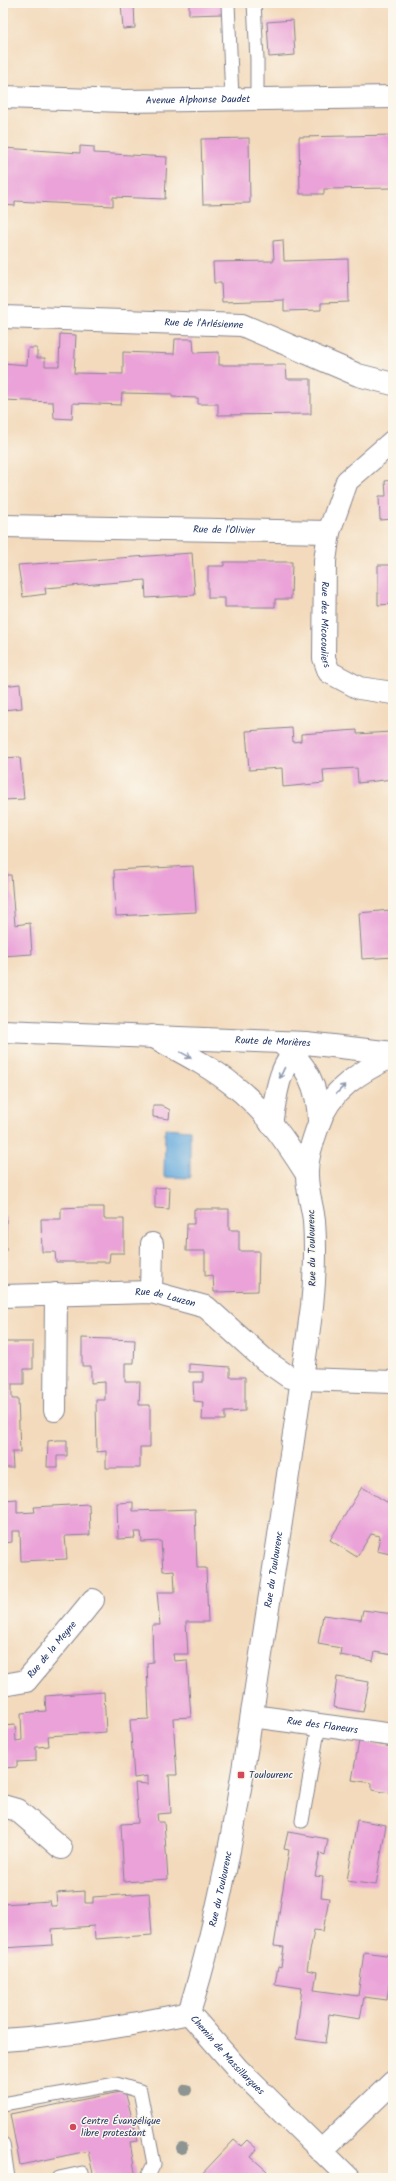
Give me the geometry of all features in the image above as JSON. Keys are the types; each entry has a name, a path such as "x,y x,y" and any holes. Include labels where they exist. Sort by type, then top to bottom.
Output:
{"street":[{"name":"Avenue Alphonse Daudet","path":"3,97 118,101 393,97"},
{"name":"Rue de l'Arlésienne","path":"3,316 242,325 358,375 393,384"},
{"path":"329,532 347,481 393,441"},
{"name":"Rue de l'Olivier","path":"3,526 329,532"},
{"name":"Rue des Micocouliers","path":"329,532 324,561 324,658 329,672 359,688 393,694"},
{"name":"Route de Morières","path":"3,1031 152,1036 393,1055"},
{"name":"Route de Morières","path":"152,1036 233,1084 256,1106 271,1124 288,1145 306,1173"},
{"path":"271,1124 280,1075 293,1046"},
{"name":"Rue du Toulourenc","path":"293,1046 313,1084 318,1102 319,1122"},
{"name":"Rue du Toulourenc","path":"189,2013 209,1950 252,1716 302,1379 315,1279 314,1219 306,1173 319,1122 338,1090 360,1072 393,1055"},
{"path":"151,1292 152,1244"},
{"name":"Rue de Lauzon","path":"3,1296 151,1292 206,1307 266,1361 289,1376 302,1379 393,1382"},
{"path":"55,1410 56,1294"},
{"name":"Rue de la Meyne","path":"3,1685 26,1681 93,1600"},
{"name":"Rue des Flaneurs","path":"252,1716 393,1735"},
{"path":"3,1806 17,1810 60,1848"},
{"name":"Chemin de Massillargues","path":"3,2040 110,2028 189,2013 237,2068 348,2178"},
{"path":"321,2151 393,2082"}],"lane":[{"path":"228,3 232,100"},
{"path":"254,3 257,59 256,99"},
{"path":"302,1821 319,1725"},
{"path":"3,2104 116,2084 140,2091 154,2164 147,2178"},
{"path":"3,2144 8,2178"},
{"path":"58,2178 82,2173 83,2178"}],"water":[{"path":"165,1128 190,1130 190,1178 164,1177"}],"building":[{"path":"121,3 134,3 135,28 123,29"},
{"path":"189,3 223,3 223,14 189,15"},
{"path":"293,20 295,55 269,57 267,22"},
{"path":"393,135 393,188 324,189 324,194 300,194 299,137"},
{"path":"249,138 250,203 203,204 201,139"},
{"path":"80,146 94,147 94,153 167,157 165,199 113,197 113,206 15,201 15,206 3,205 3,148 80,153"},
{"path":"283,240 284,261 348,259 349,302 321,303 321,310 284,311 284,300 222,302 221,283 214,283 213,262 274,261 273,241"},
{"path":"60,334 76,335 74,373 123,374 123,352 174,354 175,339 193,339 194,353 219,352 219,365 286,365 287,379 311,379 311,414 218,415 218,404 198,404 198,398 172,397 172,394 122,393 121,405 73,403 72,419 54,418 53,402 3,400 3,363 27,365 28,348 37,348 37,358 45,358 45,366 59,366"},
{"path":"393,480 393,519 380,520 379,496 386,496 385,481"},
{"path":"192,553 195,595 146,598 145,580 45,588 46,594 23,597 18,565"},
{"path":"224,562 292,562 291,599 275,599 275,607 225,607 225,598 208,598 208,566 224,566"},
{"path":"378,565 393,565 393,604 378,605"},
{"path":"20,684 22,708 4,710 5,717 3,717 3,686"},
{"path":"292,728 293,742 301,741 301,734 357,730 357,734 391,732 393,779 358,783 357,768 323,770 324,783 283,787 282,768 249,770 246,731"},
{"path":"20,757 24,799 3,800 3,758"},
{"path":"3,858 6,875 11,875 15,925 30,923 32,954 3,956"},
{"path":"193,866 196,912 116,916 114,870"},
{"path":"393,910 393,957 362,959 359,913"},
{"path":"153,1105 161,1105 170,1110 169,1119 153,1117"},
{"path":"170,1187 169,1209 155,1208 155,1188"},
{"path":"104,1207 104,1219 124,1219 124,1253 110,1253 109,1262 56,1262 55,1252 42,1252 41,1219 61,1219 61,1208"},
{"path":"194,1209 229,1209 229,1230 239,1230 239,1251 259,1251 258,1291 214,1292 213,1275 205,1276 205,1251 186,1251 187,1224 194,1224"},
{"path":"3,1216 6,1216 6,1251 3,1251"},
{"path":"82,1338 135,1340 134,1363 125,1363 125,1382 140,1382 139,1405 150,1405 150,1447 140,1447 140,1468 106,1468 106,1451 97,1452 96,1400 105,1400 105,1382 91,1383 91,1366 82,1366"},
{"path":"3,1342 33,1342 33,1369 24,1369 24,1384 12,1384 12,1399 18,1399 20,1452 12,1452 13,1468 3,1468"},
{"path":"189,1364 230,1367 230,1377 245,1377 245,1411 225,1412 225,1420 202,1420 203,1402 194,1401 193,1382 203,1382 203,1372 189,1372"},
{"path":"67,1440 67,1456 57,1456 57,1467 47,1467 48,1441"},
{"path":"362,1487 390,1504 389,1507 393,1509 393,1542 390,1554 377,1551 380,1536 371,1534 357,1557 330,1540"},
{"path":"17,1499 17,1513 35,1512 34,1507 89,1504 90,1535 65,1536 67,1559 21,1561 20,1531 12,1531 12,1542 3,1543 3,1500"},
{"path":"133,1502 133,1511 195,1509 197,1568 206,1568 208,1622 186,1622 188,1654 173,1654 174,1661 187,1660 191,1717 173,1718 177,1775 169,1775 171,1813 157,1814 158,1822 164,1822 168,1879 124,1882 121,1824 138,1823 135,1783 148,1784 148,1776 134,1778 130,1720 149,1719 147,1663 153,1662 152,1625 160,1625 157,1592 175,1592 174,1570 163,1571 161,1541 142,1542 141,1532 134,1532 135,1538 118,1539 117,1503"},
{"path":"363,1610 393,1614 393,1655 375,1652 373,1661 340,1655 341,1648 318,1644 323,1615 361,1620"},
{"path":"337,1677 369,1682 363,1712 333,1707"},
{"path":"104,1692 106,1732 48,1736 49,1746 36,1747 36,1761 17,1762 17,1767 3,1768 3,1726 15,1725 16,1741 22,1740 21,1713 46,1711 45,1696"},
{"path":"359,1741 393,1747 390,1793 372,1790 372,1783 352,1780"},
{"path":"357,1820 386,1825 376,1885 347,1881"},
{"path":"288,1832 328,1839 325,1855 320,1853 315,1876 323,1877 321,1897 329,1898 323,1931 314,1930 310,1951 307,1970 317,1972 314,1990 358,1996 364,1952 393,1956 387,2000 364,1997 360,2019 329,2014 325,2043 296,2039 302,1988 275,1984 278,1966 281,1967 284,1947 274,1946 289,1850 284,1849"},
{"path":"85,1891 85,1903 93,1903 93,1897 149,1893 152,1935 95,1939 94,1926 52,1929 53,1945 3,1948 3,1904 50,1901 51,1906 57,1906 56,1893"},
{"name":"Centre Évangélique libre protestant","path":"125,2091 138,2141 130,2142 136,2178 94,2178 88,2151 20,2165 10,2114"},
{"path":"234,2140 241,2146 247,2140 257,2149 251,2157 267,2171 261,2178 198,2178"}],"place":[{"name":"Toulourenc","path":"241,1775"},
{"name":"Centre Évangélique libre protestant","path":"73,2127"}]}
